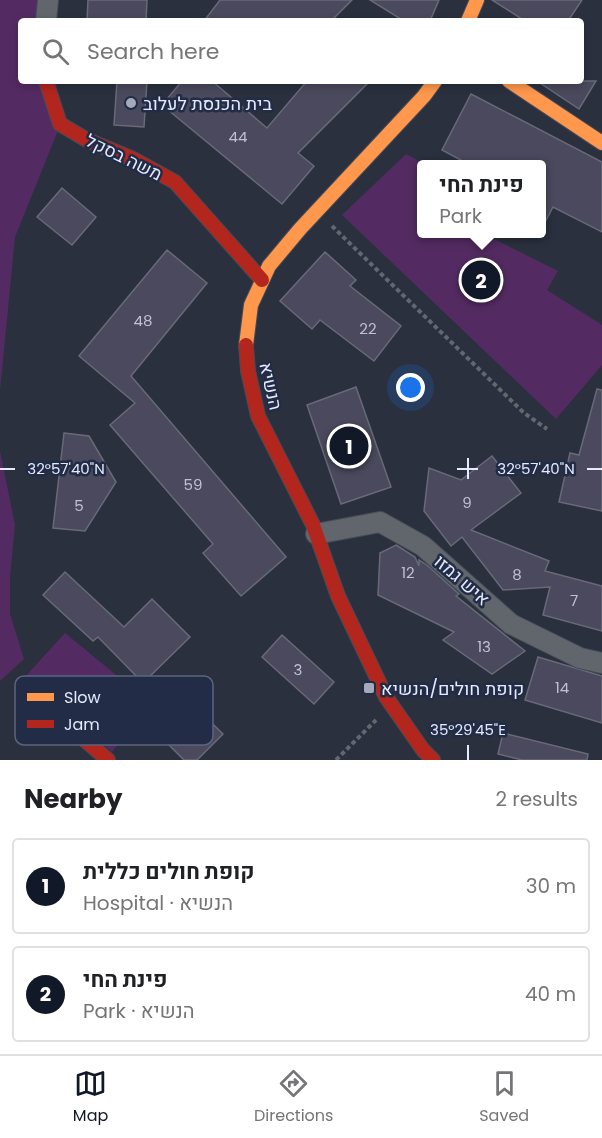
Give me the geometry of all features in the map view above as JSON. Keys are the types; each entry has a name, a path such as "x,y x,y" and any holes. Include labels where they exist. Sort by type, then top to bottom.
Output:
{"street":[{"path":"46,18 48,0"},
{"path":"469,18 477,0"},
{"name":"משה בסקל","path":"47,84 60,124 87,140 133,159 175,182 262,280"},
{"name":"הנשיא","path":"433,84 316,211 269,266 251,305 244,339 258,416 297,490 316,534 338,596 391,704 423,750 433,760"},
{"path":"514,84 602,143"},
{"name":"איש גמזו","path":"316,534 380,522 423,546 511,624 580,658 602,663"},
{"path":"91,745 108,760"}],"path":[{"path":"316,211 524,413 547,429"},
{"path":"336,760 391,704"}],"shaded area":[{"path":"0,0 45,0 43,18 18,18 18,84 42,84 57,133 15,237 0,391"},
{"path":"406,154 417,160 417,238 492,238 558,271 547,290 602,325 602,365 556,419 342,215"},
{"path":"0,451 15,525 10,577 10,614 24,659 0,681"},
{"path":"65,633 117,676 26,676"},
{"path":"104,745 117,745 112,752"}],"building":[{"path":"88,0 147,0 146,18 87,18"},
{"path":"220,0 352,0 334,18 206,18"},
{"path":"370,0 439,0 431,18 399,18"},
{"path":"492,0 582,0 570,18 520,18"},
{"path":"584,81 596,81 579,109 542,84 584,84"},
{"name":"בית הכנסת לעלוב","path":"117,84 147,84 144,127 114,125"},
{"path":"180,84 216,84 267,128 304,84 367,84 298,153 314,166 282,204 162,105"},
{"path":"471,94 602,162 602,232 553,207 546,220 546,160 461,160 442,150"},
{"path":"62,188 96,217 72,245 37,217"},
{"path":"167,250 207,283 131,376 286,557 241,596 203,553 213,544 110,425 135,403 79,356"},
{"path":"325,252 356,280 350,286 401,326 374,361 320,320 312,329 280,301"},
{"path":"356,387 391,487 341,504 307,405"},
{"path":"597,389 602,390 602,511 559,502 570,453 579,455"},
{"path":"64,433 89,436 116,482 85,531 53,528"},
{"path":"492,456 521,493 471,530 549,561 545,571 602,586 602,631 543,615 550,587 503,590 462,537 451,546 424,511 429,468 461,480"},
{"path":"396,545 415,557 419,566 419,560 428,566 459,594 456,596 525,651 492,674 443,640 454,632 378,595 380,553"},
{"path":"65,572 124,627 152,599 190,637 150,676 136,676 98,637 93,641 43,595"},
{"path":"282,635 334,682 314,704 262,657"},
{"path":"538,657 602,676 602,723 525,700"},
{"path":"213,724 223,734 213,744"},
{"path":"503,733 588,754 587,760 522,760 498,754"},
{"path":"169,745 212,745 197,760 184,760"}],"traffic: slow":[{"path":"469,18 477,0"},
{"path":"246,345 251,305 269,266 433,84"},
{"path":"514,84 602,143"}],"traffic: jam":[{"path":"47,84 60,124 87,140 133,159 175,182 262,280"},
{"path":"246,345 248,371 258,416 313,525 338,596 386,697 423,750 433,760"},
{"path":"91,745 108,760"}],"place":[{"name":"בית הכנסת לעלוב","path":"131,103"},
{"name":"פינת החי","path":"481,280"},
{"name":"קופת חולים כללית","path":"349,446"},
{"name":"קופת חולים/הנשיא","path":"369,688"}]}
